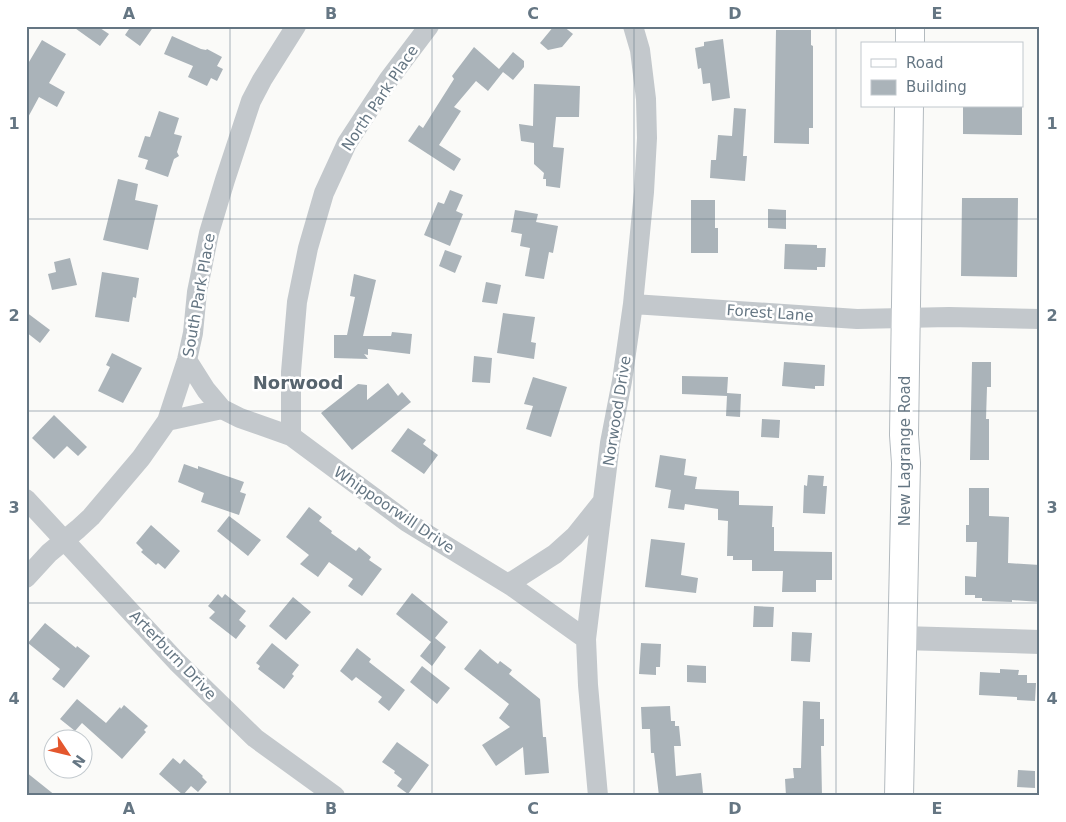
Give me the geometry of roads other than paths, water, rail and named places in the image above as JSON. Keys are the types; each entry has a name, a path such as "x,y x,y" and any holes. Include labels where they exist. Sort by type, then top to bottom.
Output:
{"main road":[{"path":"910,26 910,42"},
{"name":"New Lagrange Road","path":"898,796 901,638 904,606 909,108"}],"street":[{"name":"South Park Place","path":"65,540 97,509 140,458 167,421 187,360 193,333 197,292 209,233 225,180 252,101 262,80 296,26"},
{"name":"North Park Place","path":"291,436 290,372 297,302 308,248 324,193 347,144 389,79 429,26"},
{"name":"Norwood Drive","path":"598,796 588,685 586,639 610,443 622,381 643,201 647,138 646,99 640,50 633,26"},
{"name":"Forest Lane","path":"632,304 857,319 949,317 1040,319"},
{"name":"Whippoorwill Drive","path":"187,360 206,390 222,409 240,418 291,436 407,522 508,584 586,639"},
{"path":"167,421 222,409"},
{"name":"Arterburn Drive","path":"26,499 177,662 255,738 334,796"},
{"path":"508,584 555,554 575,536 603,501"},
{"path":"26,578 49,553 65,540"},
{"path":"901,638 1040,642"}],"district":[{"name":"Norwood","path":"298,382"}]}
